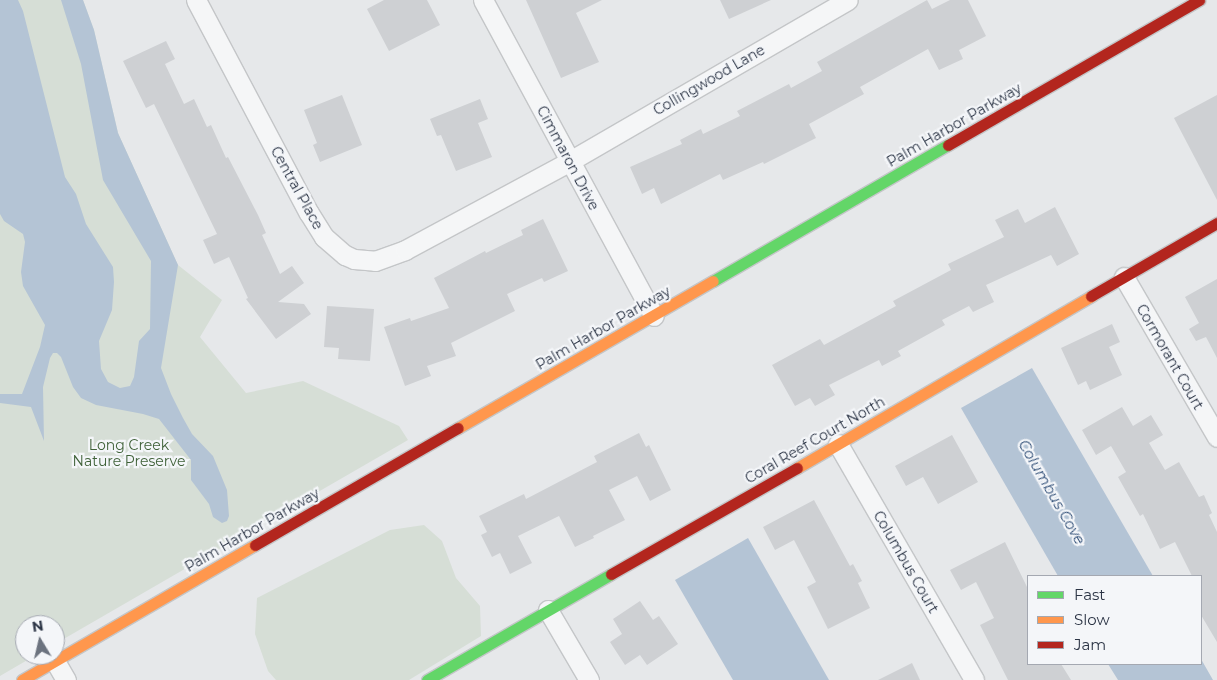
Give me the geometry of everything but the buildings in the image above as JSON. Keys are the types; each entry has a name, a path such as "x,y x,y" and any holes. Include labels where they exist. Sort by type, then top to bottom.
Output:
{"street":[{"name":"Central Place","path":"196,0 309,213 329,243 344,255 354,259 375,261 394,255 570,161"},
{"name":"Cimmaron Drive","path":"483,0 654,316"},
{"name":"Collingwood Lane","path":"570,161 848,0"},
{"name":"Palm Harbor Parkway","path":"65,656 1199,0"},
{"name":"Coral Reef Court North","path":"427,680 838,444 1217,223"},
{"name":"Cormorant Court","path":"1124,277 1217,437"},
{"name":"Columbus Court","path":"838,444 974,680"},
{"path":"548,610 589,680"},
{"name":"Palm Harbor Parkway","path":"22,680 49,665"},
{"path":"58,665 66,680"}],"green space":[{"name":"Long Creek Nature Preserve","path":"0,0 83,0 94,30 118,133 178,265 222,300 200,337 246,393 303,381 399,426 408,440 65,638 65,615 15,615 15,665 19,665 0,676"},
{"path":"424,525 442,541 456,578 480,606 481,636 409,680 276,680 268,671 255,634 257,598 390,530"}],"water":[{"path":"0,0 18,0 23,11 65,177 76,194 86,224 113,267 112,310 99,341 101,369 108,382 120,388 130,386 134,377 139,341 150,329 151,261 103,180 81,64 61,0 83,0 94,30 118,133 178,265 161,368 171,394 192,434 213,456 227,490 229,516 227,521 222,523 213,517 209,504 191,480 191,460 159,419 96,405 81,398 73,387 61,357 57,353 53,353 50,358 43,387 44,441 31,407 0,403 0,394 22,394 40,347 45,325 23,286 21,272 25,242 23,234 4,221 0,214"},
{"name":"Columbus Cove","path":"1032,368 1152,575 1057,575 961,408"},
{"path":"748,538 829,680 733,680 675,580"},
{"path":"1202,661 1213,680 1118,680 1109,665 1202,665"}],"traffic: fast":[{"path":"713,281 948,145"},
{"path":"427,680 611,574"}],"traffic: slow":[{"path":"458,428 713,281"},
{"path":"797,468 1091,296"},
{"path":"22,680 255,545"}],"traffic: jam":[{"path":"948,145 1199,0"},
{"path":"1091,296 1217,223"},
{"path":"255,545 458,428"},
{"path":"611,574 797,468"}]}
